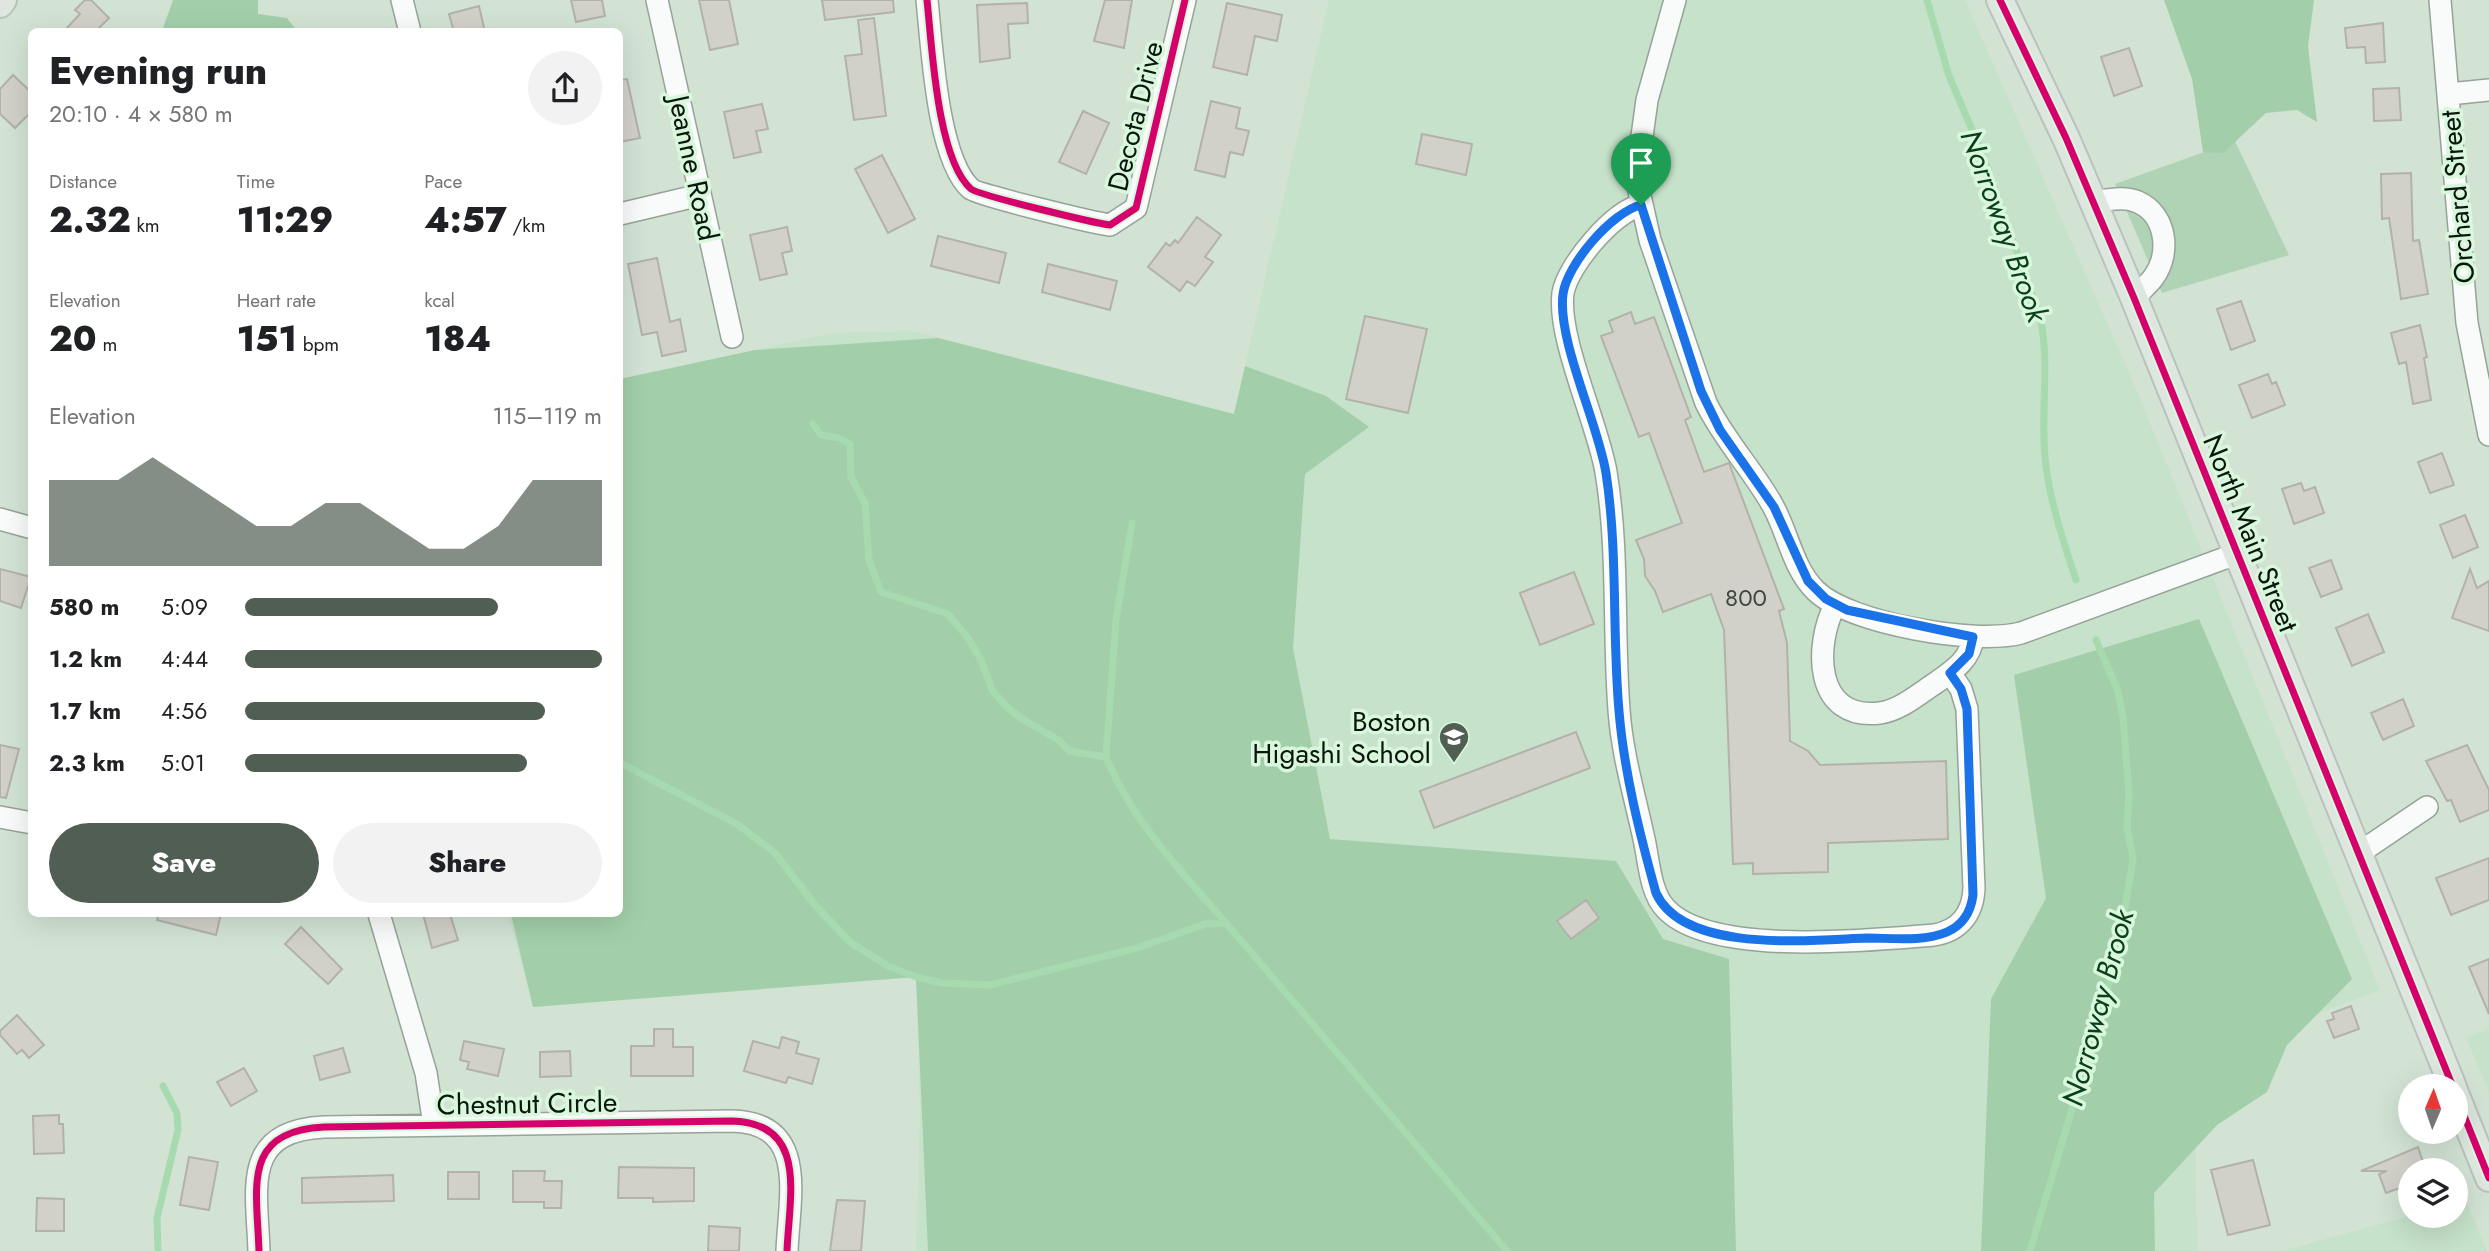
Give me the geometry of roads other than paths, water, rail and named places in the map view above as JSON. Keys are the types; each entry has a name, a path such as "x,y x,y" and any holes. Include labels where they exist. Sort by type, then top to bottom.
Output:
{"main road":[{"name":"North Main Street","path":"2000,0 2094,202 2448,1074"},
{"path":"2468,1116 2482,1140 2489,1178"}],"street":[{"path":"402,0 409,28"},
{"name":"Jeanne Road","path":"657,0 732,337"},
{"name":"Decota Drive","path":"927,0 942,119 954,168 973,191 1110,225 1136,208 1185,0"},
{"path":"1675,0 1656,59 1644,117 1639,178 1641,205 1701,391 1713,417 1774,507 1808,581 1835,605 1870,617 1973,637 2021,633 2236,554"},
{"name":"Orchard Street","path":"2440,0 2468,323 2486,403 2489,435"},
{"path":"2449,94 2489,90"},
{"path":"623,213 700,195"},
{"path":"2094,202 2119,199 2137,202 2150,209 2159,224 2165,244 2163,257 2154,277 2134,298"},
{"path":"1641,205 1622,212 1607,225 1570,275 1563,305 1567,332 1606,473 1619,713 1625,753 1654,883 1667,911 1718,933 1766,942 1934,935 1948,932 1961,923 1970,910 1973,895 1968,723 1964,695 1950,673"},
{"path":"0,519 28,527"},
{"path":"1835,605 1826,627 1821,665 1828,686 1842,703 1860,712 1888,711 1950,673 1969,654 1973,637"},
{"path":"2359,853 2427,807"},
{"path":"0,817 28,822"},
{"name":"Chestnut Circle","path":"380,917 426,1073 434,1125"},
{"name":"Chestnut Circle","path":"259,1251 257,1171 263,1154 273,1141 290,1132 312,1127 754,1122 772,1131 788,1155 787,1251"}],"waterway":[{"name":"Norroway Brook","path":"1927,0 1949,76 1982,153 2040,317 2045,354 2044,447 2048,481 2076,580"},
{"path":"813,424 821,435 839,438 850,444 851,477 865,503 869,560 881,592 948,614 968,638 981,660 992,690 1006,706 1022,719 1060,741 1069,751 1106,757 1129,803 1144,824 1226,923"},
{"path":"1106,757 1116,620 1132,523"},
{"name":"Norroway Brook","path":"2030,1251 2117,957 2133,859 2127,827 2129,793 2123,717 2118,691 2096,640"},
{"path":"623,765 737,824 775,853 815,905 850,942 888,966 916,977 942,983 990,985 1137,948 1205,924 1226,923 1507,1251"},
{"path":"158,1251 157,1218 178,1130 177,1113 163,1086"}],"place":[{"name":"Boston Higashi School","path":"1454,764"}]}
